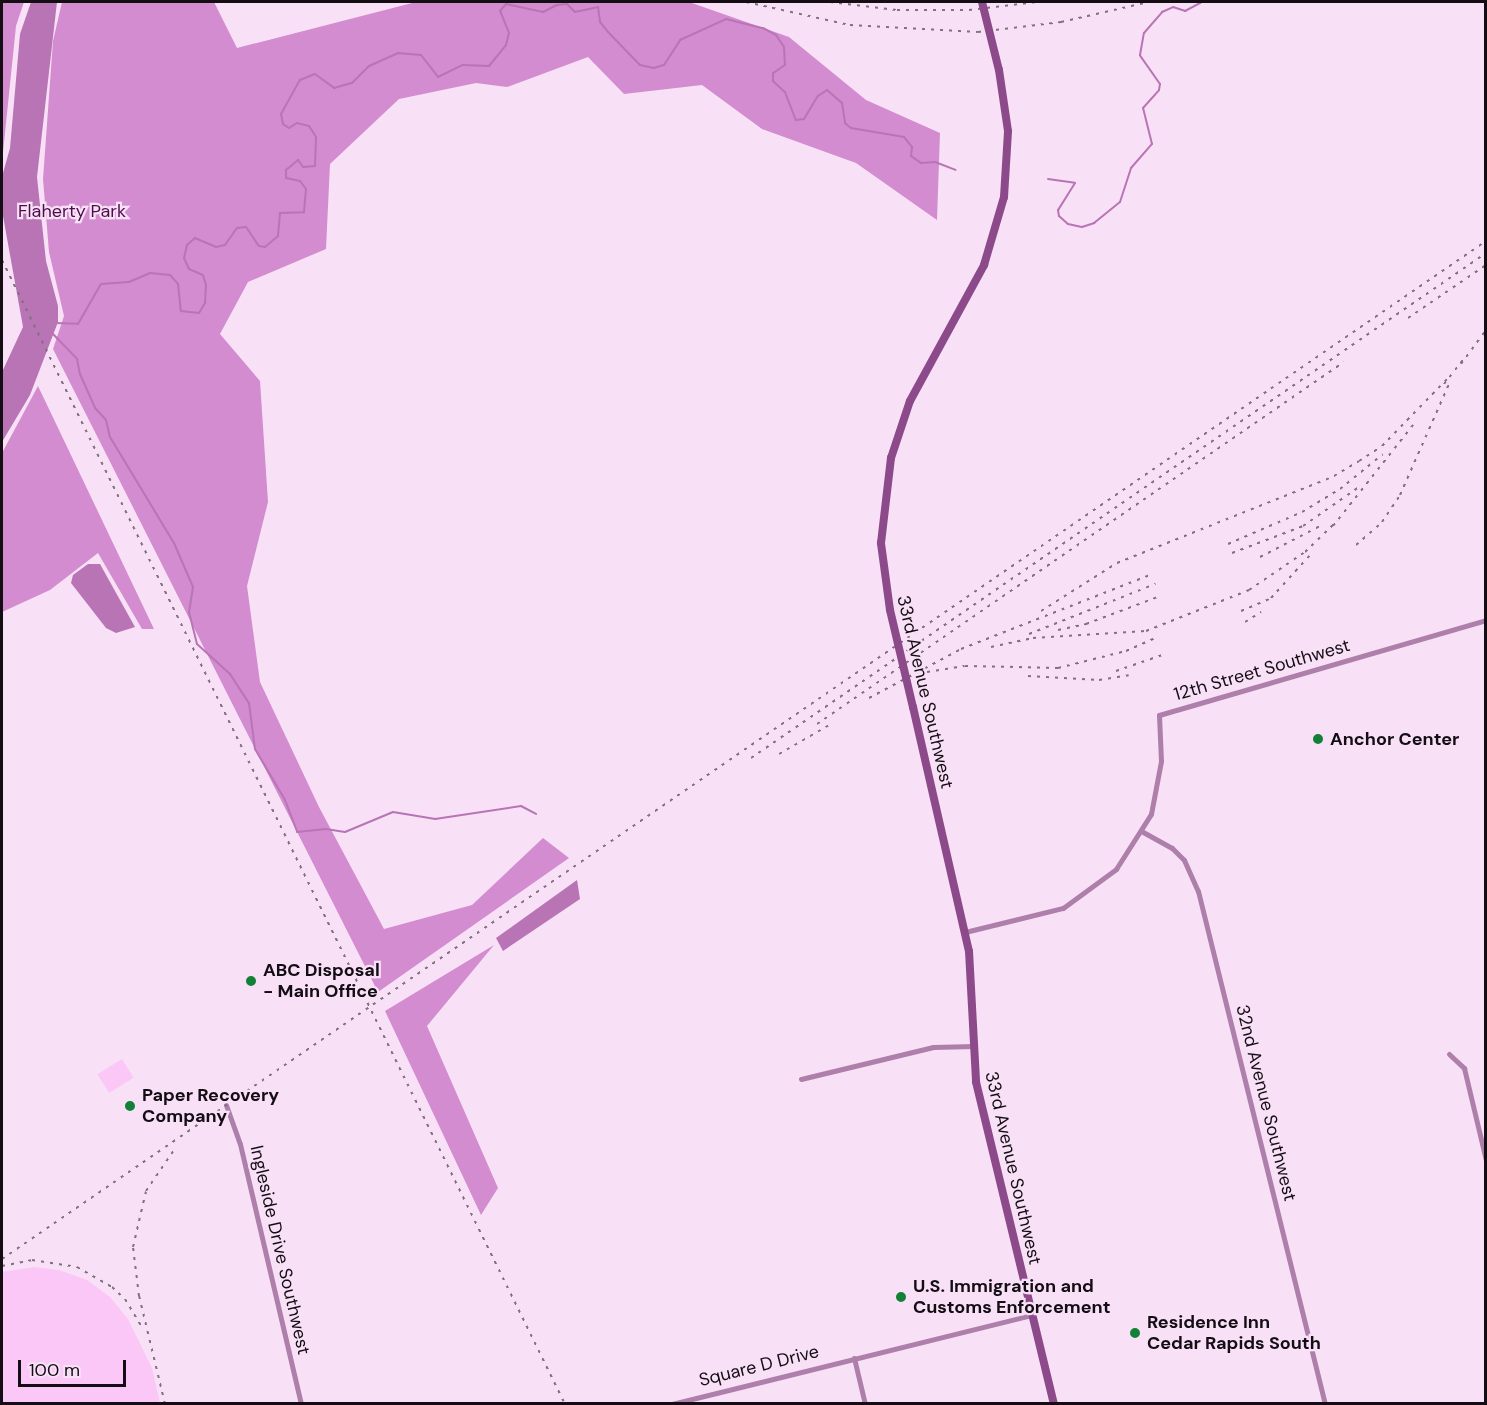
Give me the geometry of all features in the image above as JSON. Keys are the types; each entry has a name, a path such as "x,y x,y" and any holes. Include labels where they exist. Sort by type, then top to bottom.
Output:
{"street":[{"name":"33rd Avenue Southwest","path":"982,2 999,69 1008,131 1004,197 984,265 910,401 891,458 881,543 890,610 965,932 973,981 974,1046 982,1110 1054,1404"},
{"name":"12th Street Southwest","path":"965,932 1063,908 1116,869 1143,832 1158,789 1161,761 1159,715 1485,620"},
{"name":"32nd Avenue Southwest","path":"1143,832 1172,848 1184,860 1198,891 1325,1404"},
{"path":"801,1079 933,1047 974,1046"},
{"path":"1449,1054 1464,1068 1485,1160"},
{"name":"Ingleside Drive Southwest","path":"226,1105 240,1144 301,1404"},
{"name":"Square D Drive","path":"672,1404 1032,1315"},
{"path":"854,1358 865,1404"}],"shaded area":[{"path":"31,2 57,2 37,177 46,261 58,306 58,322 30,395 2,442 2,372 23,327 3,216 3,173 10,148 20,34"},
{"path":"88,564 100,564 135,627 116,633 106,628 71,583 73,575"},
{"path":"577,880 580,899 503,951 496,938"},
{"path":"122,1059 134,1078 109,1093 97,1074"},
{"path":"34,1267 59,1270 87,1280 110,1297 128,1319 152,1368 160,1403 2,1403 2,1272"}],"green space":[{"path":"2,2 24,2 16,26 2,162"},
{"name":"Flaherty Park","path":"62,2 214,2 237,48 416,2 689,2 789,37 866,100 940,133 937,220 856,163 762,129 702,85 624,94 588,57 507,87 476,83 399,99 330,164 326,249 248,282 220,334 260,381 268,502 247,586 260,682 319,807 384,929 472,905 543,838 569,858 378,992 53,349 64,316 49,252 43,179 53,41"},
{"path":"38,386 154,629 142,629 98,553 50,590 2,612 2,453"},
{"path":"494,945 427,1026 498,1188 481,1215 385,1011"}],"waterway":[{"path":"1048,179 1075,183 1058,210 1059,216 1068,224 1082,227 1094,223 1120,202 1131,168 1152,144 1143,108 1159,90 1160,84 1140,55 1144,33 1162,12 1173,7 1185,11 1202,2"},
{"path":"55,323 78,324 101,284 129,282 150,273 170,275 178,284 181,311 199,313 205,303 206,285 203,275 189,269 184,258 187,245 195,238 216,247 225,245 237,228 246,227 259,246 265,247 278,236 280,213 304,212 306,189 300,181 286,178 286,170 298,160 303,167 315,166 316,137 309,126 297,123 289,128 283,124 281,114 300,80 315,74 334,88 352,83 369,66 398,53 421,55 438,77 463,65 489,66 506,45 509,33 500,11 506,4 543,12 557,5 567,4 575,12 598,7 600,22 608,32 640,65 654,68 664,65 680,40 726,19 763,28 776,35 784,47 785,65 773,73 773,81 785,92 796,120 804,119 818,96 827,90 842,103 845,123 851,128 904,137 912,147 911,156 921,163 935,162 956,170"},
{"path":"53,334 77,359 80,374 95,408 106,420 110,437 174,543 193,587 189,612 197,644 230,674 249,703 255,749 285,800 297,832 326,829 345,832 393,812 435,819 521,806 536,814"}],"railway":[{"path":"746,2 850,25 978,32 1061,22 1149,2"},
{"path":"830,2 897,10 969,10 1037,2"},
{"path":"2,1259 1486,241"},
{"path":"751,758 1486,253"},
{"path":"2,260 565,1404"},
{"path":"1408,318 1486,265"},
{"path":"1461,364 1486,330"},
{"path":"1444,384 1464,358"},
{"path":"817,724 1344,362"},
{"path":"1041,611 1117,563 1334,476 1382,446 1449,377"},
{"path":"1356,545 1382,522 1400,495 1449,384"},
{"path":"1333,526 1413,425"},
{"path":"1228,544 1302,512 1340,489 1383,454"},
{"path":"1232,553 1303,526 1359,487"},
{"path":"991,647 1033,638 1146,631 1249,590 1305,552 1337,521"},
{"path":"1260,557 1322,525"},
{"path":"1241,611 1271,598 1311,554"},
{"path":"869,698 961,649 1152,574"},
{"path":"1029,634 1155,584"},
{"path":"1058,630 1086,624 1160,596"},
{"path":"1245,622 1261,612"},
{"path":"927,672 965,666 1058,668 1126,651 1158,637"},
{"path":"1116,671 1165,654"},
{"path":"1028,676 1099,680 1129,675"},
{"path":"779,754 831,724"},
{"path":"165,1404 139,1296 133,1247 146,1191 176,1147"},
{"path":"2,1266 32,1260 77,1267 112,1287 125,1299 142,1327"}],"place":[{"name":"Anchor Center","path":"1318,739"},
{"name":"ABC Disposal - Main Office","path":"251,981"},
{"name":"Paper Recovery Company","path":"130,1106"},
{"name":"U.S. Immigration and Customs Enforcement","path":"901,1297"},
{"name":"Residence Inn Cedar Rapids South","path":"1135,1333"}]}
